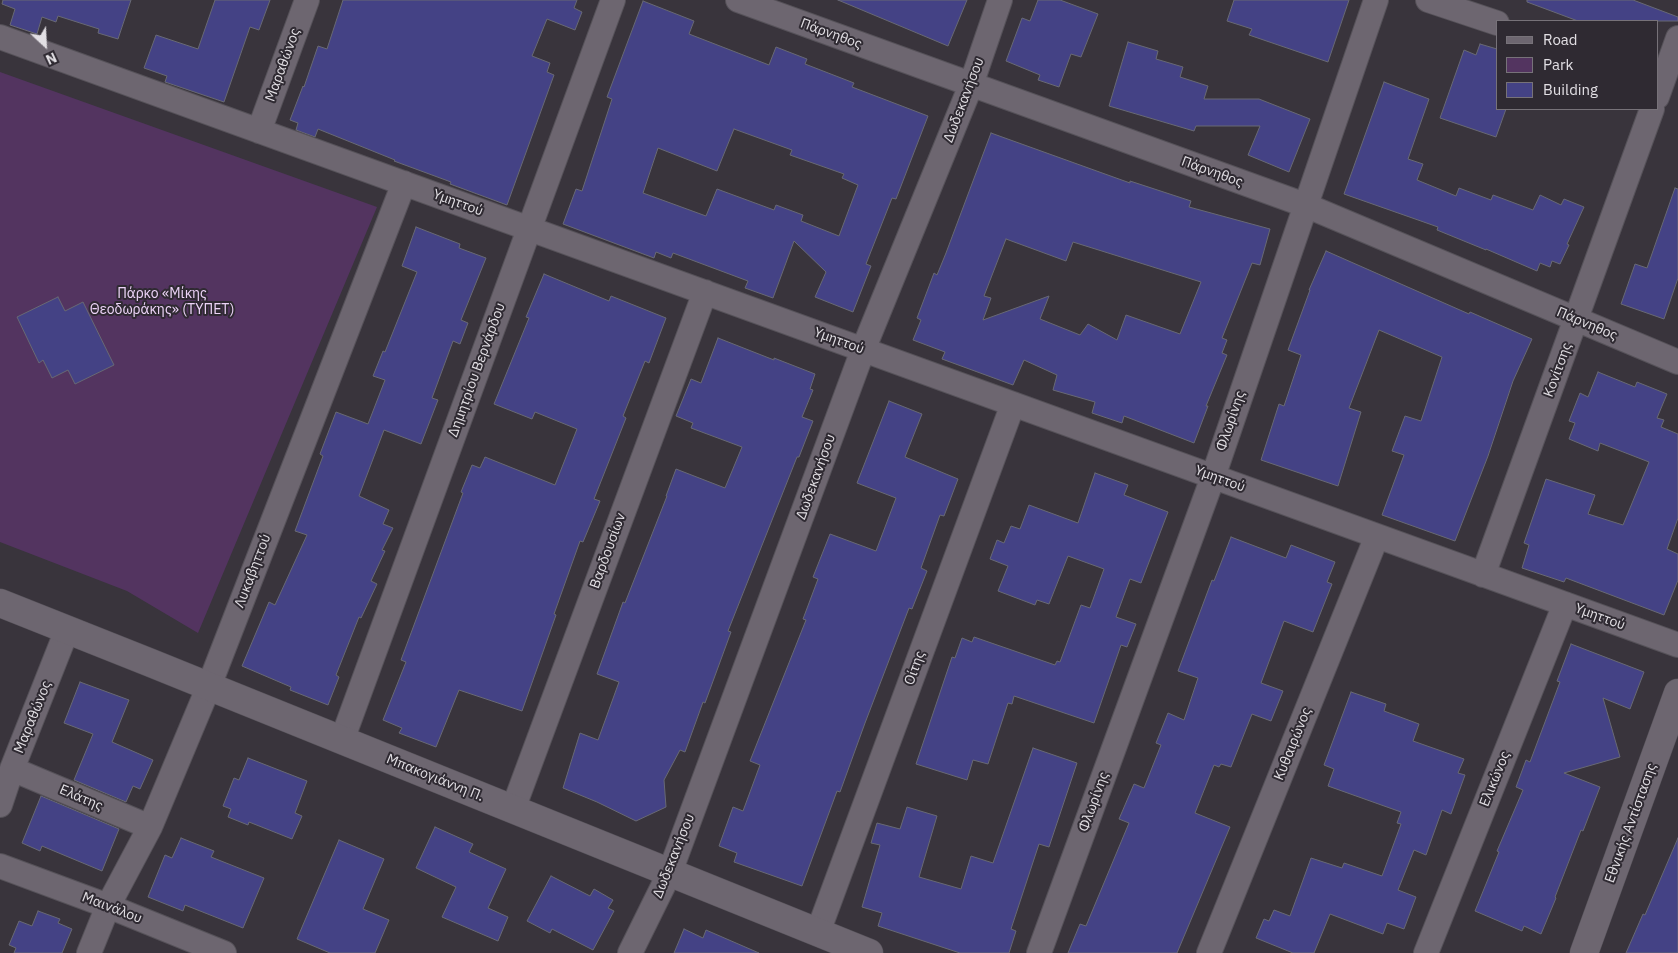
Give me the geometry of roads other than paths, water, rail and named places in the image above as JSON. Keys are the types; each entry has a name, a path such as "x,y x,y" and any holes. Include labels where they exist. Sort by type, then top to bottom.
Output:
{"street":[{"name":"Μαραθώνος","path":"259,131 307,0"},
{"name":"Δημητρίου Βερνάρδου","path":"342,740 613,0"},
{"name":"Πάρνηθος","path":"738,0 1304,205 1678,362"},
{"name":"Δωδεκανήσου","path":"630,953 670,872 863,350 971,85 1000,0"},
{"name":"Φλωρίνης","path":"1039,953 1213,477 1304,205 1376,0"},
{"path":"1428,0 1496,23"},
{"name":"Υμηττού","path":"0,37 1678,645"},
{"path":"1659,84 1678,38"},
{"name":"Κονίτσης","path":"1484,575 1652,110"},
{"name":"Λυκαβηττού","path":"89,953 108,906 150,827 209,686 404,184"},
{"name":"Βαρδουσίων","path":"513,809 704,292"},
{"name":"Οίτης","path":"818,932 1013,404"},
{"name":"Κυθαιρώνος","path":"1209,953 1377,536"},
{"name":"Μπακογιάννη Π.","path":"0,603 818,932 854,950"},
{"name":"Ελικώνος","path":"1426,953 1565,604"},
{"name":"Μαραθώνος","path":"0,805 12,769 67,630"},
{"name":"Εθνικής Αντίστασης","path":"1584,953 1678,693"},
{"name":"Ελάτης","path":"12,769 150,827"},
{"name":"Μαινάλου","path":"0,866 108,906 217,952"}],"park label":[{"name":"Πάρκο «Μίκης Θεοδωράκης» (ΤΥΠΕΤ)","path":"162,302"}]}
